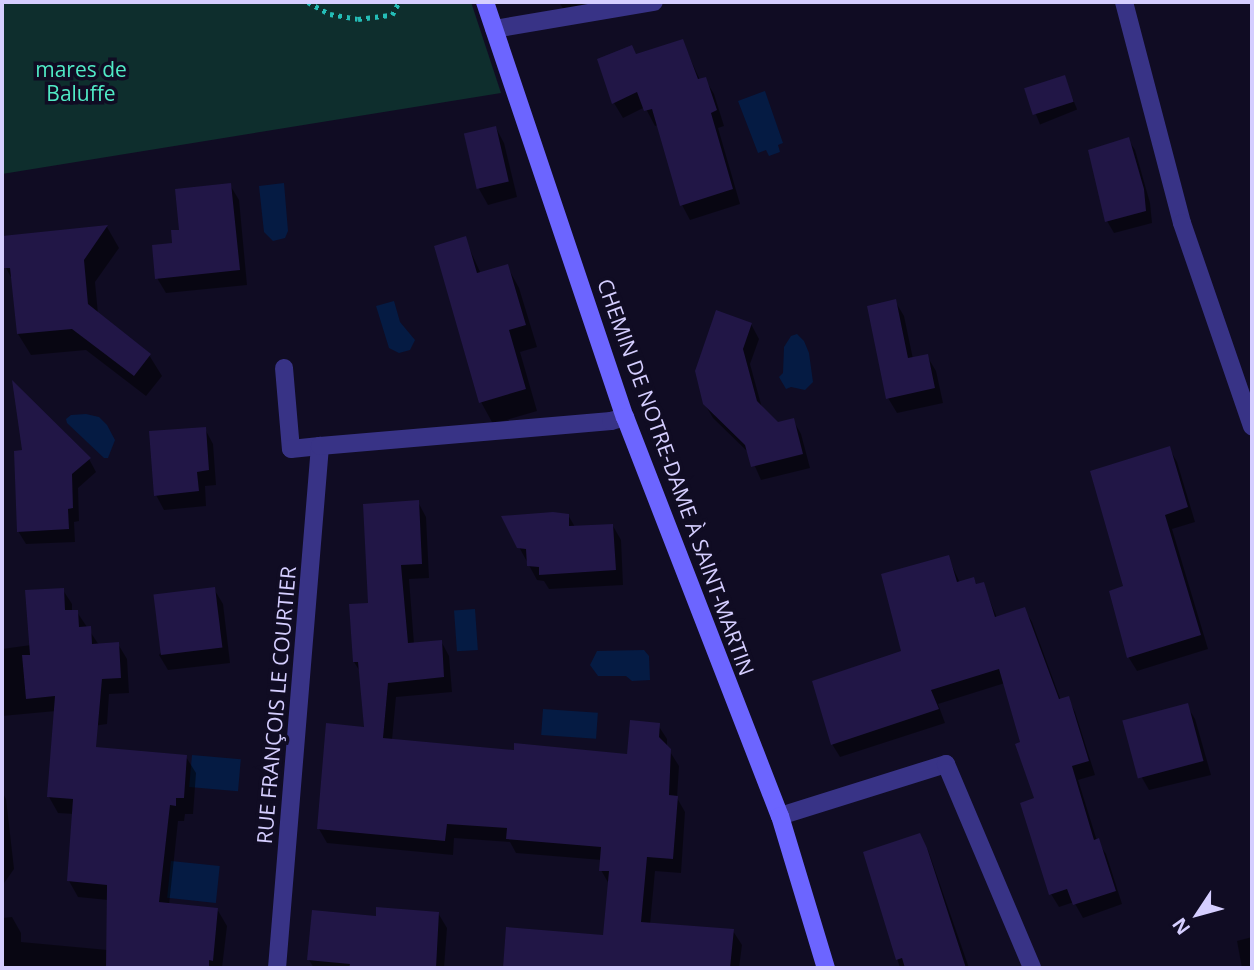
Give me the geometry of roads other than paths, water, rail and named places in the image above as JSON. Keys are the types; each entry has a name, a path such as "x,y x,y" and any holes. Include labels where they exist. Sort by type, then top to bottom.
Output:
{"street":[{"name":"CHEMIN DE NOTRE-DAME À SAINT-MARTIN","path":"485,2 625,417 780,816 825,968"},
{"path":"494,29 654,2"},
{"path":"1124,2 1182,222 1252,426"},
{"path":"284,368 291,449 611,421 625,417"},
{"name":"RUE FRANÇOIS LE COURTIER","path":"277,968 320,446"},
{"path":"780,816 946,764 1032,968"}],"water":[{"path":"765,91 783,143 778,145 780,152 769,156 766,150 758,153 738,101"},
{"path":"284,183 288,231 285,238 273,241 264,232 259,186"},
{"path":"394,301 400,322 415,340 410,350 399,353 389,348 376,306"},
{"path":"797,334 804,341 809,353 813,382 805,390 791,387 786,389 779,377 783,373 784,347 791,336"},
{"path":"71,415 99,417 115,440 108,458 104,458 67,423 66,419"},
{"path":"475,609 478,650 457,651 454,610"},
{"path":"644,650 649,656 650,680 632,681 626,676 598,676 590,665 597,651"},
{"path":"543,709 598,713 596,739 541,735"},
{"path":"192,755 241,759 238,791 189,787"},
{"path":"171,861 220,866 216,903 167,898"}],"park label":[{"name":"mares de Baluffe","path":"81,81"}]}
